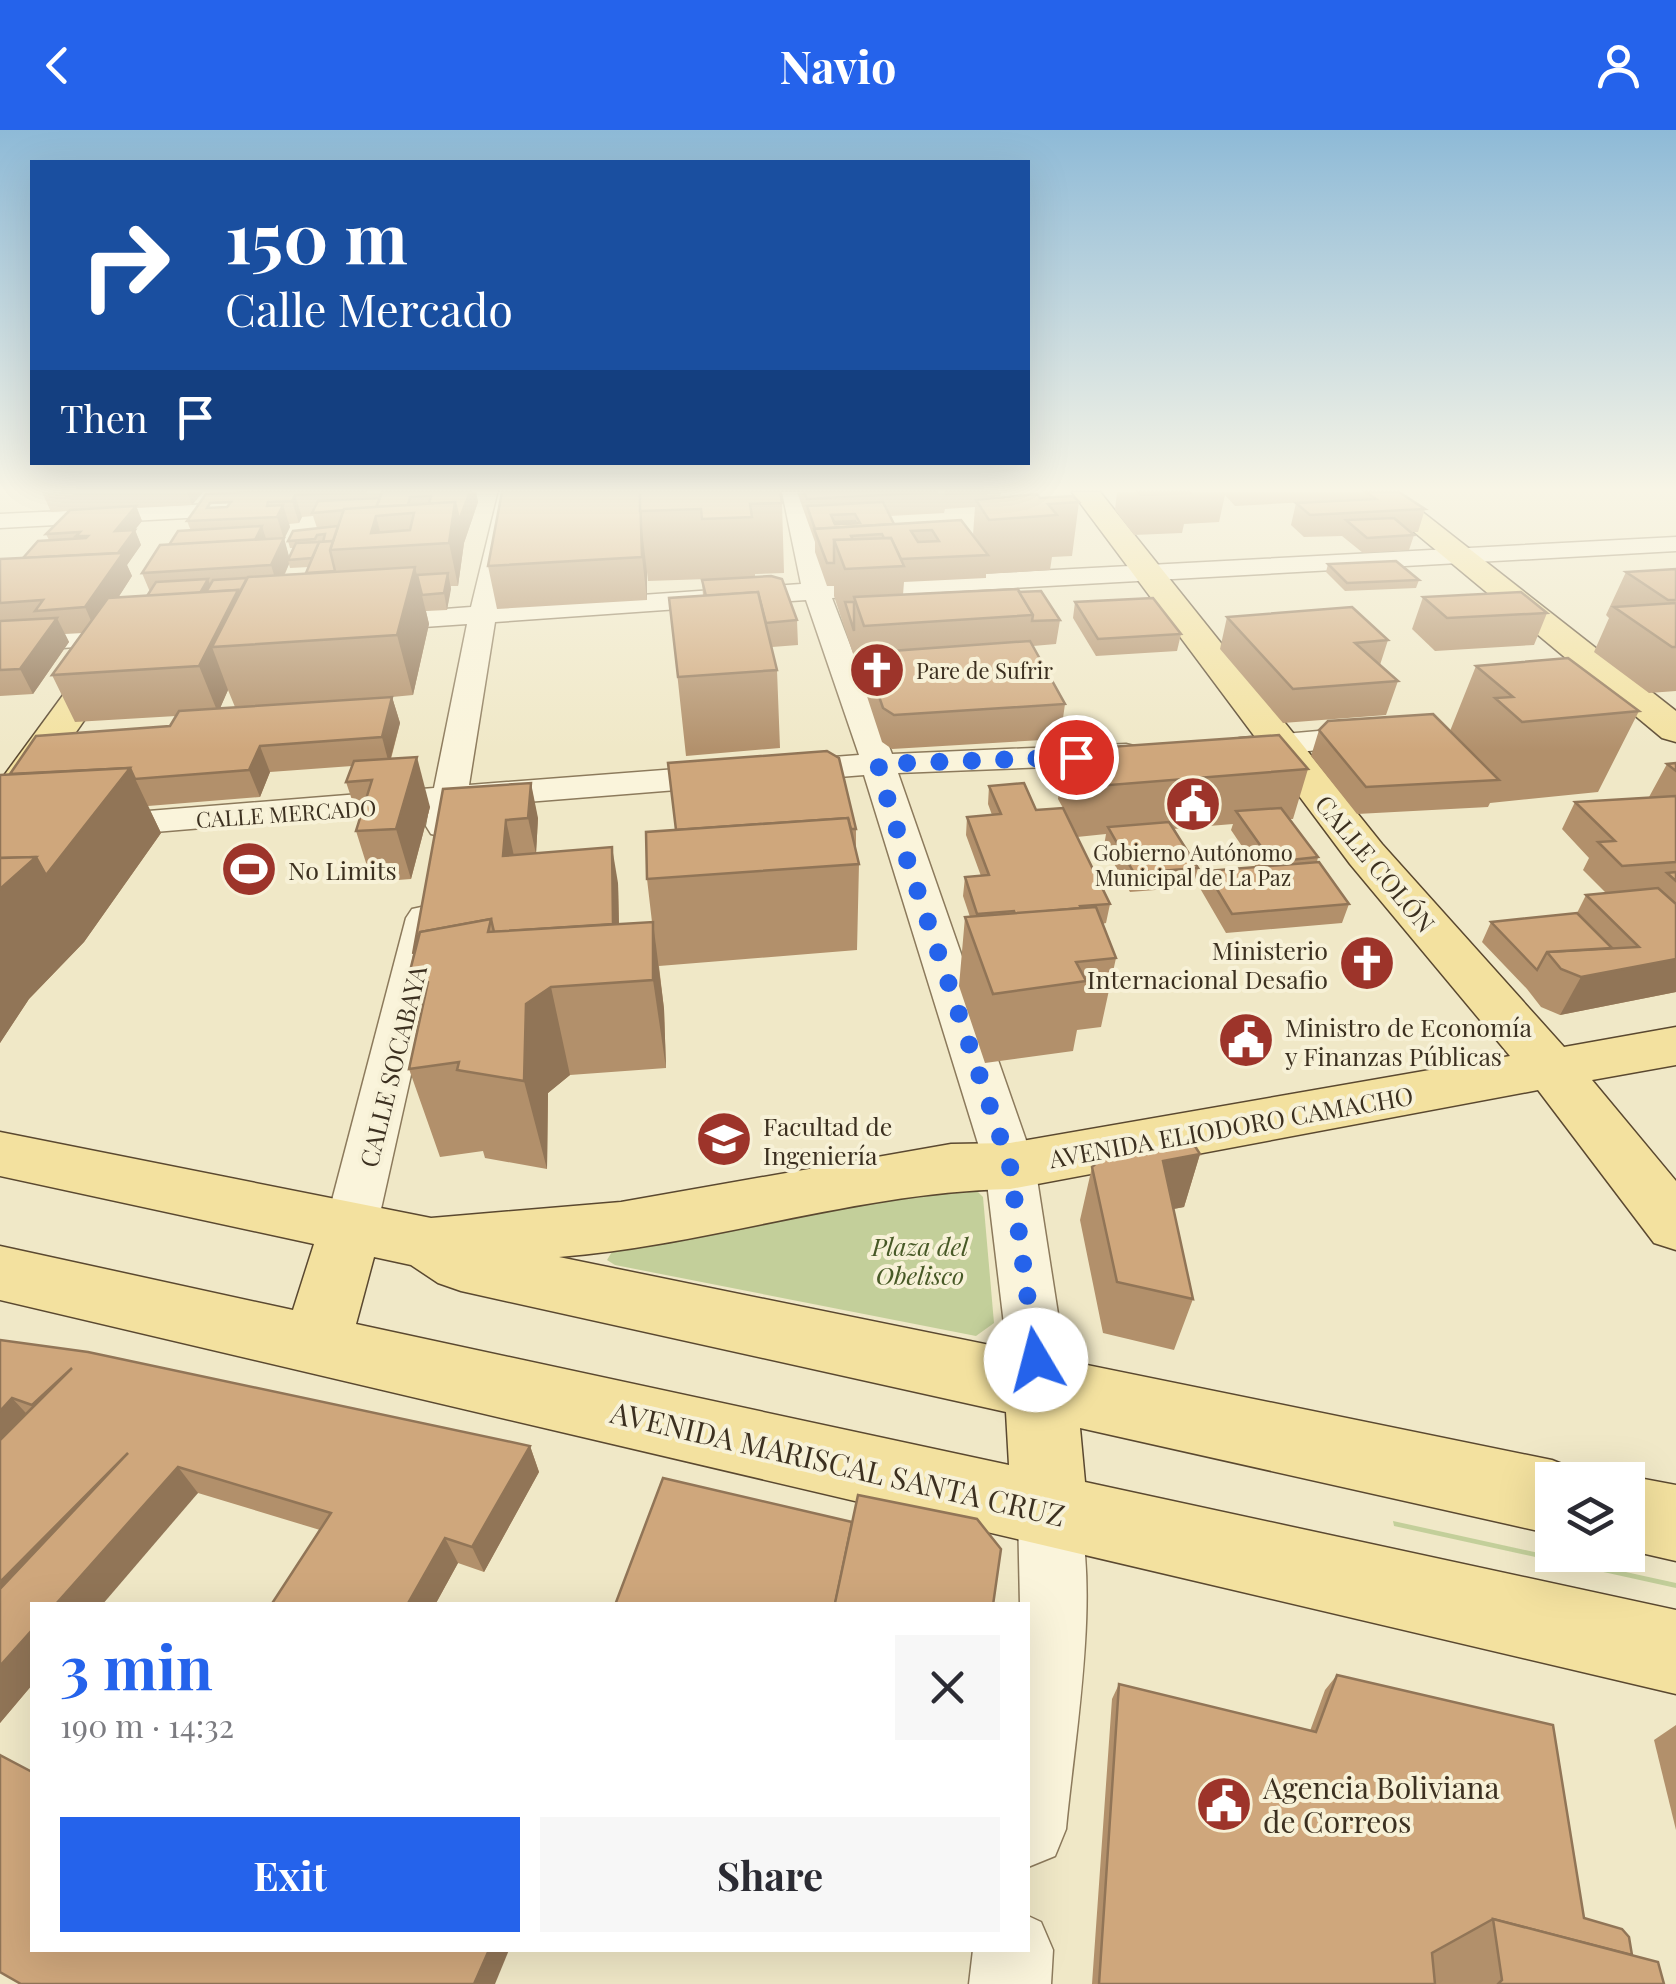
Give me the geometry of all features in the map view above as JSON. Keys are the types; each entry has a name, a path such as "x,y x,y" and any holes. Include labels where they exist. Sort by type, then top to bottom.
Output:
{"main road":[{"name":"CALLE COLÓN","path":"1152,579 1366,854 1550,1068 1676,1225"},
{"path":"1486,579 1652,715"},
{"path":"0,811 135,620"},
{"name":"AVENIDA ELIODORO CAMACHO","path":"428,1243 620,1227 951,1167 1010,1166 1676,1046"},
{"path":"0,1154 428,1243 461,1264 1041,1391 1535,1493"},
{"path":"316,1346 351,1227"},
{"name":"AVENIDA MARISCAL SANTA CRUZ","path":"0,1273 1676,1652"},
{"path":"1041,1391 1049,1512"},
{"path":"1645,1516 1676,1522"}],"street":[{"name":"CALLE SOCABAYA","path":"351,1227 420,952 488,579"},
{"path":"813,579 846,666 826,677 830,694 858,703 1010,1166 1041,1391"},
{"path":"343,624 1060,579"},
{"path":"0,645 135,620 165,633"},
{"path":"1210,752 1398,734"},
{"name":"CALLE MERCADO","path":"0,834 878,764 1076,757 1157,765"},
{"path":"1030,1811 1054,1600 1049,1512"},
{"path":"1010,1984 1014,1952"}],"green space":[{"name":"Plaza del Obelisco","path":"960,1184 974,1188 983,1197 994,1323 976,1336 615,1265 607,1260 613,1250"},
{"path":"1393,1521 1535,1552 1535,1557 1394,1526"},
{"path":"1603,1572 1626,1572 1676,1583 1676,1588"}],"building":[{"path":"0,579 105,579 85,607 35,611 43,600 0,603"},
{"path":"208,579 200,593 147,596 156,582"},
{"path":"247,579 412,579 397,635 212,647"},
{"path":"247,579 239,593 206,592 213,580"},
{"path":"418,579 447,579 444,593 422,595"},
{"path":"782,579 797,620 766,623 758,592 706,596 702,580"},
{"path":"1343,579 1419,580 1347,583"},
{"path":"1636,579 1676,579 1676,600 1668,600"},
{"path":"1018,589 1033,615 864,626 854,597"},
{"path":"238,590 199,666 52,675 108,598"},
{"path":"1041,591 1060,620 1032,621 1033,615 1019,592"},
{"path":"758,592 777,670 678,677 669,598"},
{"path":"1521,592 1547,613 1447,618 1423,597"},
{"path":"1153,598 1181,634 1098,639 1075,602"},
{"path":"845,602 854,602 854,631"},
{"path":"1676,603 1676,647 1614,607"},
{"path":"1352,607 1388,640 1355,643 1398,681 1293,689 1227,617"},
{"path":"57,618 20,669 0,670 0,621"},
{"path":"1030,641 1065,704 894,715 883,708 864,653"},
{"path":"1568,658 1639,711 1522,722 1495,698 1513,697 1476,666"},
{"path":"392,697 382,737 260,746 249,770 135,779 130,768 10,774 36,736 170,726 179,711"},
{"path":"1433,714 1499,780 1366,787 1319,730 1328,721"},
{"path":"1279,735 1308,769 1085,787 1066,750"},
{"path":"827,751 839,758 856,829 851,829 848,818 676,830 668,763"},
{"path":"417,757 396,829 356,831 372,780 346,782 354,761"},
{"path":"130,768 46,875 36,857 0,858 0,775"},
{"path":"531,783 528,818 506,820 503,856 612,847 613,924 494,932 491,919 420,932 413,954 443,789"},
{"path":"1024,783 1036,810 1063,808 1110,904 977,914 965,877 989,875 967,817 1001,814 989,786"},
{"path":"1676,796 1676,862 1622,866 1598,842 1615,841 1575,802"},
{"path":"1281,808 1318,857 1272,862 1236,811"},
{"path":"848,818 859,864 647,879 646,832"},
{"path":"1169,822 1198,868 1134,873 1108,827"},
{"path":"36,857 0,889 0,858"},
{"path":"1319,862 1349,904 1232,914 1206,871"},
{"path":"1658,888 1676,904 1676,959 1581,977 1561,969 1547,952 1639,947 1586,895"},
{"path":"1096,907 1116,958 1076,962 1086,981 993,994 965,917"},
{"path":"1577,913 1612,948 1547,952 1537,970 1491,922"},
{"path":"491,919 488,932 653,922 653,980 551,987 526,1004 524,1081 457,1070 459,1062 409,1069 428,982 410,971 420,932"},
{"path":"1193,1143 1200,1154 1163,1161 1193,1299 1117,1282 1092,1167 1102,1158"},
{"path":"0,1340 88,1352 530,1446 472,1547 445,1538 409,1602 273,1602 331,1513 178,1467 58,1602 30,1602 30,1632 0,1666 0,1589 128,1453 0,1582 0,1440 72,1368 32,1405 12,1398 0,1411"},
{"path":"663,1478 852,1522 836,1602 616,1602"},
{"path":"858,1495 977,1519 1001,1549 993,1602 835,1602"},
{"path":"1337,1675 1553,1725 1584,1918 1622,1929 1629,1937 1632,1955 1493,1919 1432,1953 1435,1984 1099,1984 1119,1684 1316,1732"},
{"path":"0,1755 30,1771 30,1952 488,1952 474,1984 21,1984 0,1972"},
{"path":"1493,1919 1658,1962 1664,1984 1498,1984 1502,1980"}],"place":[{"name":"Pare de Sufrir","path":"877,670"},
{"name":"Gobierno Autónomo Municipal de La Paz","path":"1193,804"},
{"name":"No Limits","path":"249,869"},
{"name":"Ministerio Internacional Desafio","path":"1367,963"},
{"name":"Ministro de Economía y Finanzas Públicas","path":"1246,1040"},
{"name":"Facultad de Ingeniería","path":"724,1139"},
{"name":"Agencia Boliviana de Correos","path":"1224,1804"}],"route":[{"path":"1036,1360 1010,1166 878,764 1076,757"}]}
